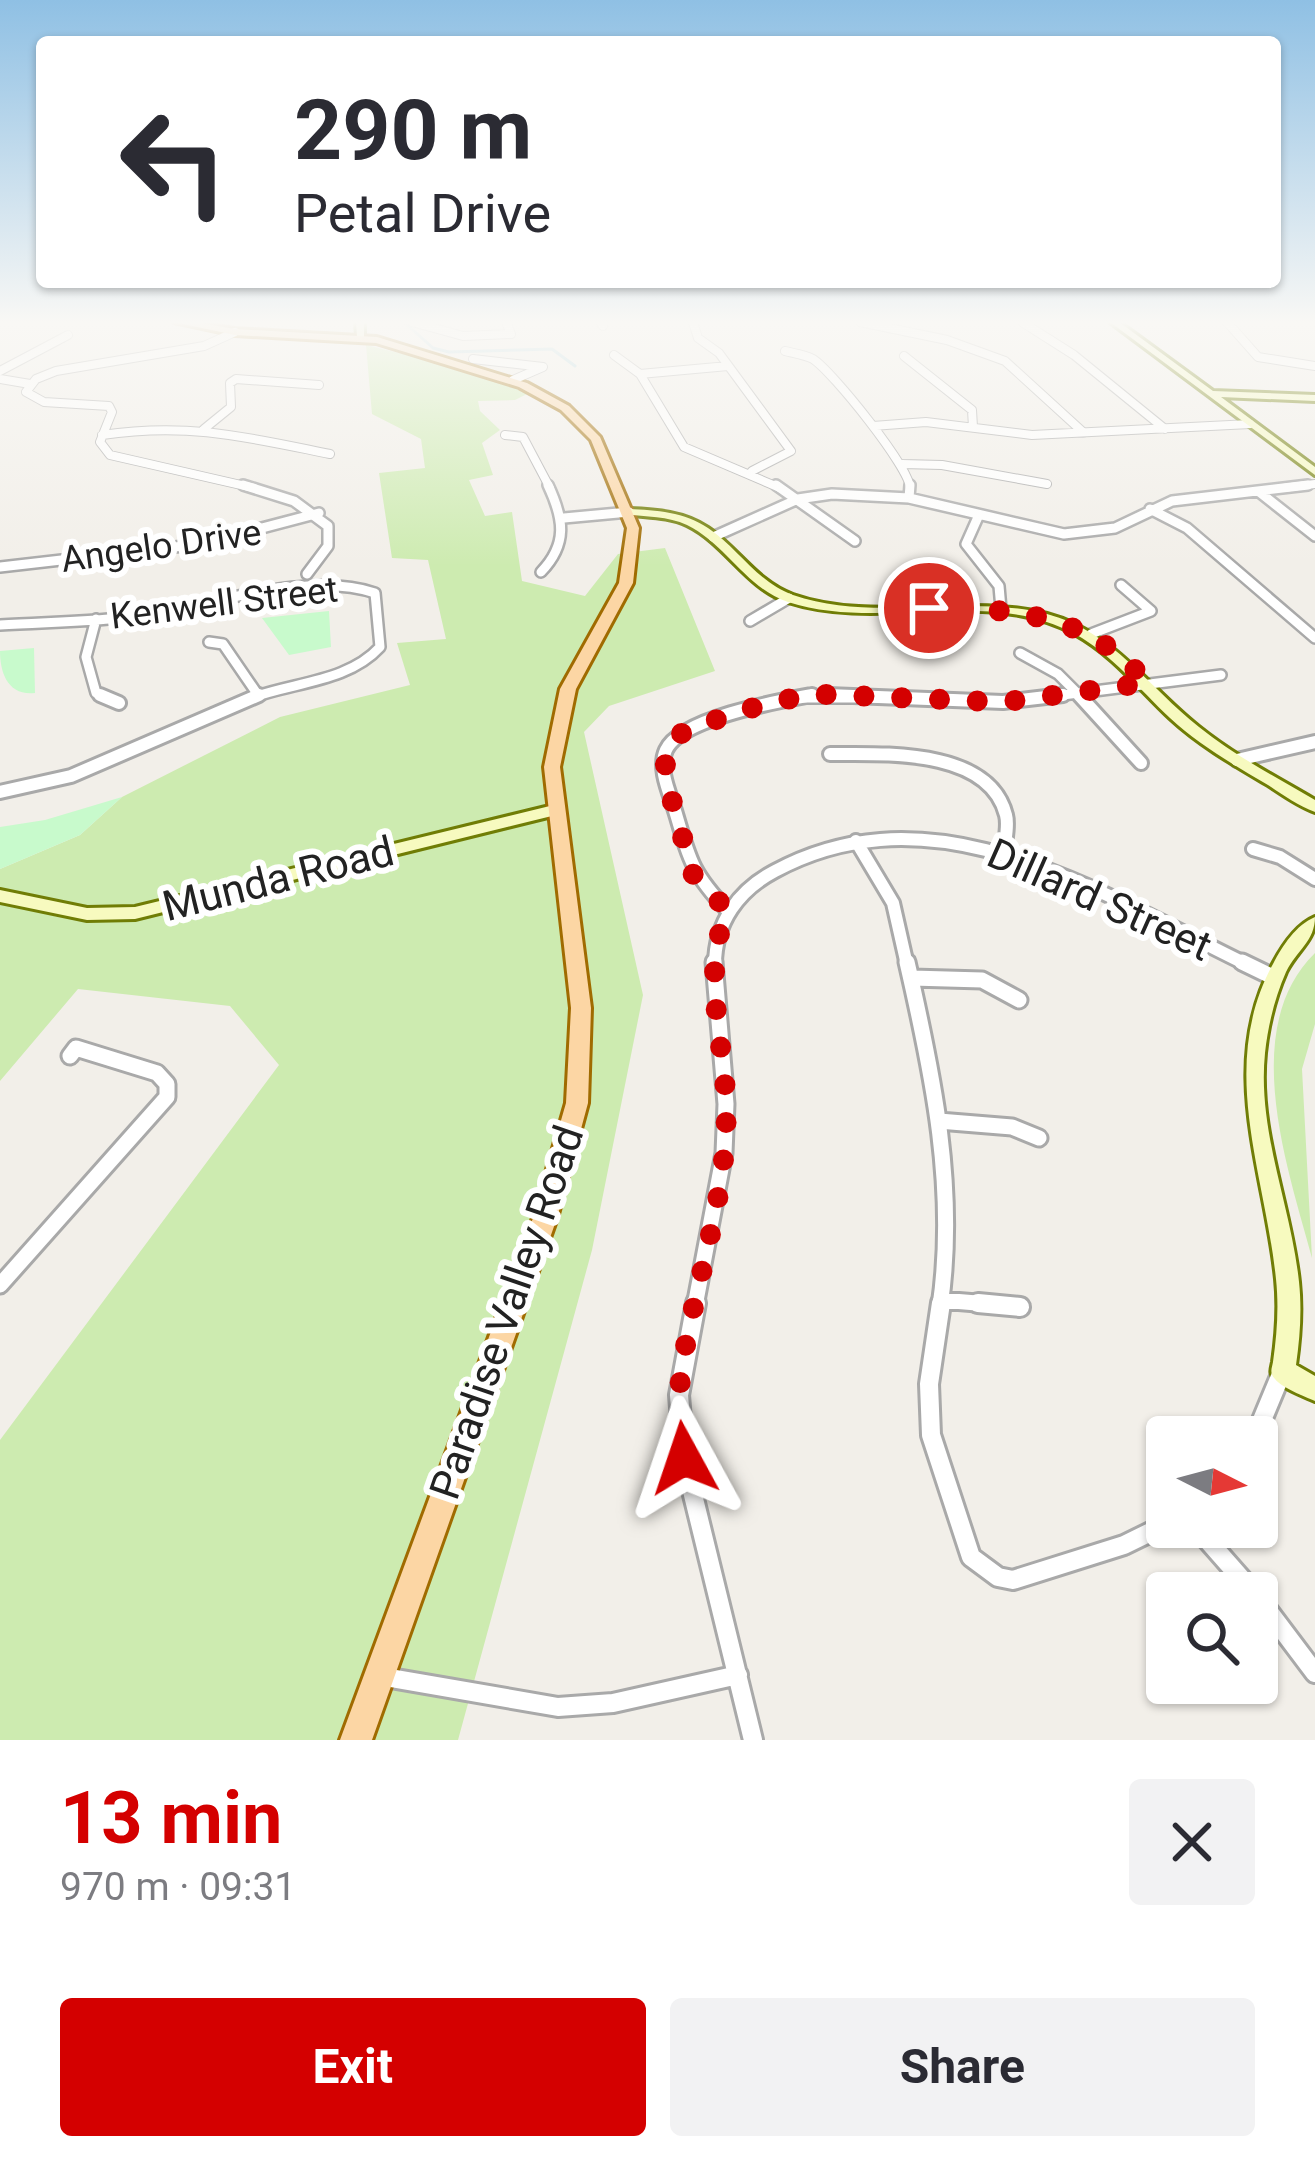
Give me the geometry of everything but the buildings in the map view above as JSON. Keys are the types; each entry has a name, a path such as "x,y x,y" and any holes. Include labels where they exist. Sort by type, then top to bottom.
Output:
{"main road":[{"name":"Paradise Valley Road","path":"356,1740 545,1218 577,1103 581,1008 552,767 559,720 587,650 626,583 634,549 629,512 596,439 556,403"},
{"path":"1223,403 1315,472"},
{"path":"629,512 670,516 713,537 750,577 789,598 859,610 1001,609 1045,617 1091,634 1121,656 1173,713 1237,760 1315,807"},
{"name":"Munda Road","path":"0,896 87,914 135,913 554,810"},
{"path":"1315,923 1300,935 1273,977 1255,1042 1252,1096 1289,1294 1289,1347 1282,1371 1315,1389"}],"street":[{"path":"70,403 109,406 112,412 101,447 110,455 290,498 319,513 328,526 329,541 307,574"},
{"path":"204,429 231,403"},
{"path":"658,403 684,447 752,470 854,542"},
{"path":"752,470 791,451 756,403"},
{"path":"853,403 902,464 911,480 909,498"},
{"path":"963,403 972,410 973,428"},
{"path":"1052,403 1084,433"},
{"path":"1133,403 1166,430"},
{"path":"873,426 926,422 1032,435 1250,424"},
{"path":"102,435 157,428 204,429 330,454"},
{"path":"505,435 523,437 565,518 563,542 553,563 541,572"},
{"path":"902,464 1047,484"},
{"path":"713,537 798,499 853,494 909,498 1064,534 1115,528 1149,509 1190,498 1315,484"},
{"path":"1258,491 1315,536"},
{"path":"1149,509 1187,528 1315,638"},
{"path":"565,518 629,512"},
{"name":"Angelo Drive","path":"0,566 195,547 249,537 319,513"},
{"path":"978,517 965,544 999,586 1001,609"},
{"name":"Kenwell Street","path":"0,626 95,619 345,585 373,591 380,647 376,654 362,664 258,695"},
{"path":"1091,634 1151,611 1121,585"},
{"path":"750,621 789,598"},
{"path":"95,619 87,640 86,674 96,694 119,703"},
{"path":"0,791 97,770 258,695 223,644 209,642"},
{"path":"1020,653 1055,668 1141,763"},
{"path":"753,1740 684,1458 679,1395 724,1154 726,1104 714,959 728,911 693,874 665,776 666,749 685,730 764,704 814,694 1003,702 1221,675"},
{"path":"1237,760 1315,742"},
{"path":"830,754 908,754 968,772 1006,810 1012,827 1004,852"},
{"name":"Dillard Street","path":"728,911 747,889 783,864 856,841 929,838 1004,852 1273,977"},
{"path":"856,841 893,902 931,1057 944,1209 929,1418 938,1462 971,1557 998,1577 1013,1580 1146,1534"},
{"path":"1252,849 1280,857 1315,879"},
{"path":"912,978 976,977 1018,1000"},
{"path":"0,1285 167,1097 167,1084 158,1073 76,1048 70,1056"},
{"path":"940,1121 1012,1127 1039,1138"},
{"path":"941,1300 1020,1307"},
{"path":"1264,1416 1282,1371"},
{"path":"1215,1548 1236,1572"},
{"path":"1278,1624 1315,1673"},
{"path":"379,1676 558,1707 613,1703 737,1675"}],"green space":[{"path":"371,403 478,403 480,411 500,430 482,443 493,475 469,480 485,516 512,512 522,581 585,596 618,554 665,548 715,671 609,706 584,732 643,995 592,1250 458,1740 0,1740 0,1440 279,1065 230,1006 78,989 0,1081 0,869 80,835 122,797 280,717 410,685 397,643 446,639 428,560 392,558 379,473 425,468 421,439 372,414"},
{"path":"329,611 331,647 289,655 262,618"},
{"path":"34,648 35,693 18,691 7,681 0,651"},
{"path":"122,797 80,835 0,869 0,827 45,820"},
{"path":"1315,953 1315,1024 1302,1069 1312,1258 1282,1142 1274,1059 1279,1020 1292,984"}],"route":[{"path":"684,1458 681,1367 718,1204 724,1154 726,1104 714,959 728,911 693,874 664,769 666,749 685,730 798,696 848,692 1003,702 1147,683 1091,634 1053,619 981,607 929,608"}]}
